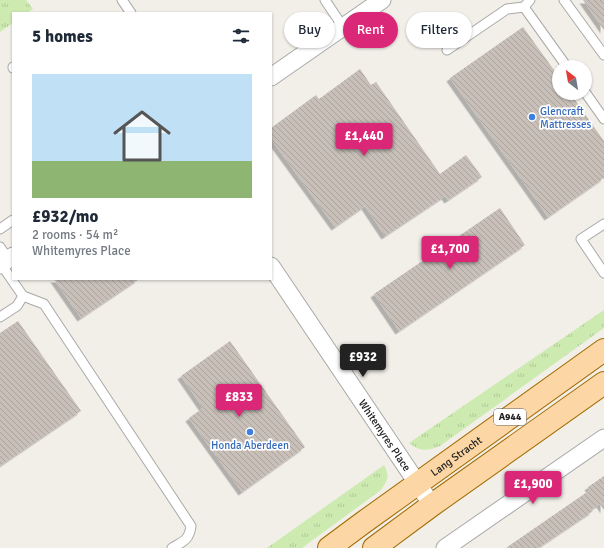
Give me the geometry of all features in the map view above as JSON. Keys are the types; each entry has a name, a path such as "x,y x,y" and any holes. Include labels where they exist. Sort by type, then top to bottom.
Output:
{"main road":[{"name":"Lang Stracht","path":"329,548 604,350"},
{"name":"A944","path":"374,548 604,383"}],"street":[{"path":"365,12 382,0"},
{"path":"272,76 343,27"},
{"name":"Whitemyres Place","path":"272,267 432,505"},
{"path":"444,548 604,438"}],"lane":[{"path":"122,0 130,12"},
{"path":"325,0 343,27"},
{"path":"564,0 604,55"},
{"path":"447,50 507,10 527,3 563,60"},
{"path":"591,100 604,119"},
{"path":"0,229 12,221"},
{"path":"604,224 581,239 604,273"},
{"path":"4,258 12,274"},
{"path":"15,280 23,296 44,304 191,526 190,535 172,548"},
{"path":"0,317 17,306 23,296"}],"green space":[{"path":"0,0 26,0 33,9 28,12 12,12 12,24 0,32"},
{"path":"604,310 604,328 440,446 424,450 409,443"},
{"path":"384,465 388,475 381,490 302,548 267,548"}],"building":[{"path":"583,0 604,0 604,30"},
{"name":"Glencraft Mattresses","path":"523,27 552,67 552,100 575,100 604,141 604,178 548,217 450,78"},
{"path":"360,69 371,85 376,82 440,174 466,155 482,177 448,200 445,196 385,236 365,206 335,227 272,140 272,127 316,95 319,99"},
{"path":"500,208 525,245 399,331 374,294"},
{"path":"55,280 138,280 81,318"},
{"path":"18,321 81,411 0,466 0,333"},
{"path":"230,341 305,447 242,492 189,418 203,408 181,376"},
{"path":"604,476 604,510 600,504 592,509 593,511 538,548 506,548 590,490 588,487"}],"place":[{"name":"Glencraft Mattresses","path":"532,117"},
{"name":"Honda Aberdeen","path":"250,432"}]}
